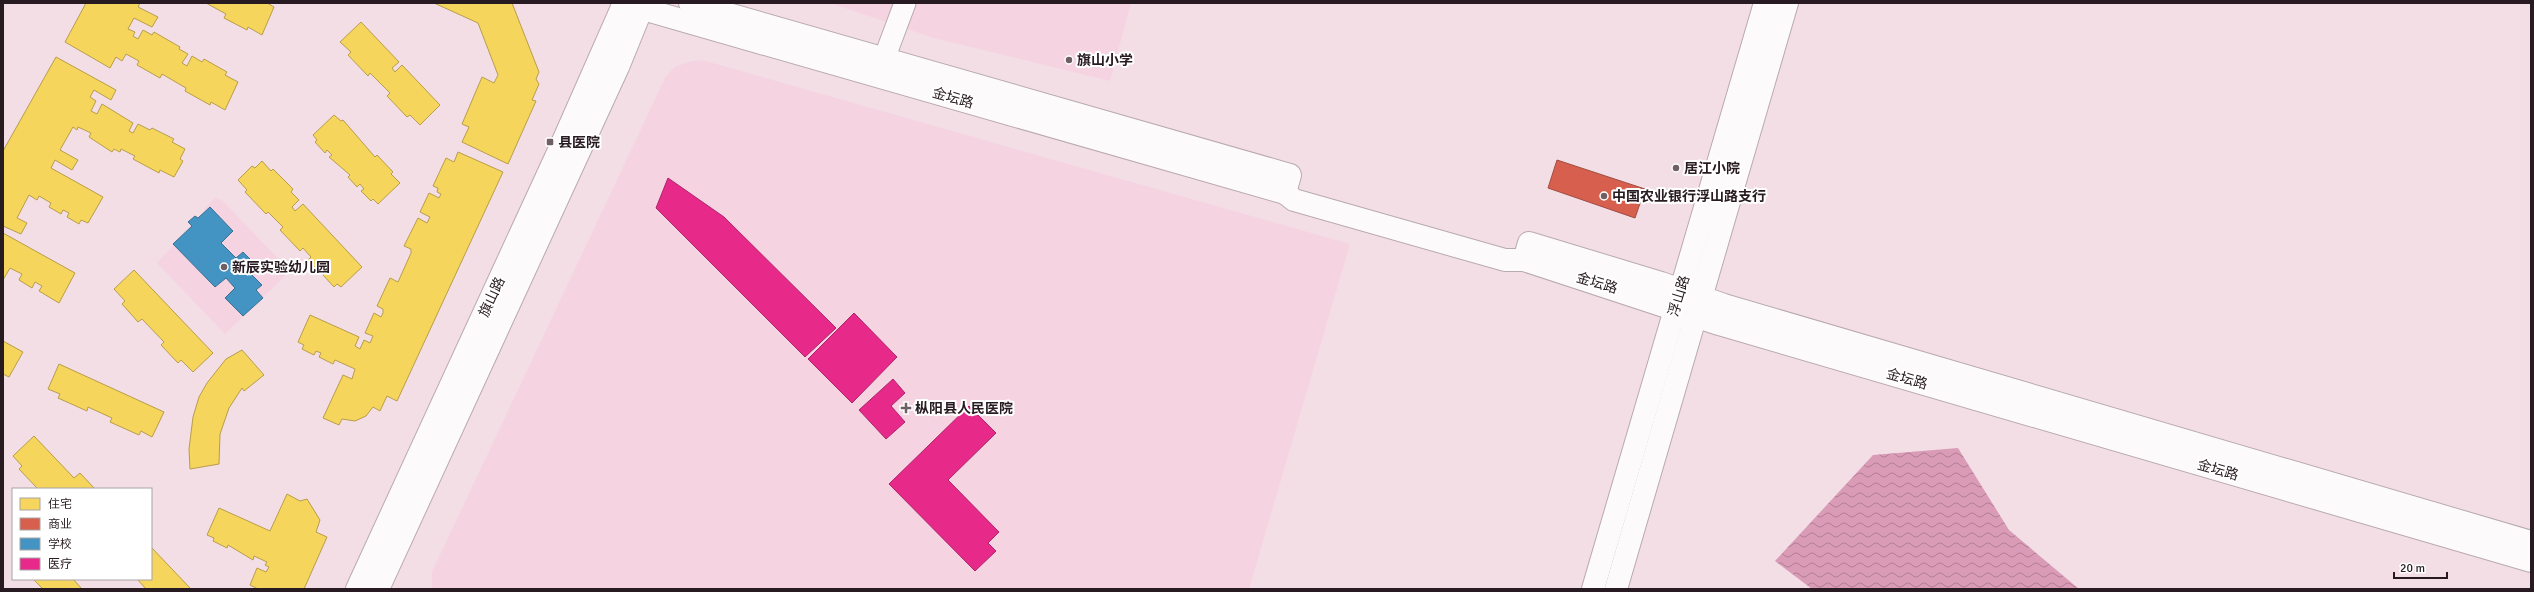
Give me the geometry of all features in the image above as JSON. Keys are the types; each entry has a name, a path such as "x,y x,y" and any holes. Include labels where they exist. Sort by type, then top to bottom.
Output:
{"main road":[{"name":"金坛路","path":"690,3 884,59 1287,184 1294,200 1505,260 1526,252 2531,561"},
{"name":"浮山路","path":"1616,589 1788,3"},
{"name":"金坛路","path":"631,4 1287,184"},
{"name":"旗山路","path":"357,589 573,120 631,4"},
{"name":"旗山路","path":"378,589 614,74 631,4"},
{"name":"浮山路","path":"1593,589 1762,4"},
{"name":"金坛路","path":"1699,306 2531,542"}],"street":[{"path":"884,59 905,3"}],"shaded area":[{"name":"旗山小学","path":"830,3 1131,3 1110,81 934,38"},
{"name":"枞阳县人民医院","path":"702,60 1350,244 1249,589 432,589 432,572 666,76 675,67 688,62"},
{"name":"新辰实验幼儿园","path":"216,197 219,200 221,199 290,271 225,334 157,263 191,226 188,222 195,216 198,218 206,211 204,209"}],"water":[{"path":"1958,448 2009,530 2079,589 1812,589 1775,561 1873,455"}],"building: 住宅":[{"path":"86,3 140,3 138,7 158,17 152,27 134,18 128,29 135,32 133,36 138,39 143,30 152,35 154,32 180,47 179,49 188,54 182,63 187,66 192,56 202,62 204,59 227,72 225,75 238,82 225,110 211,102 210,105 185,91 186,88 162,74 160,78 137,65 139,61 126,54 122,61 116,57 110,68 65,42"},
{"path":"206,3 267,3 274,7 262,35 248,27 247,30 224,18 226,14"},
{"path":"434,3 512,3 539,72 536,79 539,84 532,100 536,101 508,164 462,142 469,127 462,124 482,77 494,83 498,75 478,23"},
{"path":"361,22 399,62 392,68 395,72 402,65 440,105 420,125 410,115 407,117 387,96 390,93 370,73 368,76 348,55 351,52 340,42"},
{"path":"56,57 116,90 111,100 94,90 90,97 96,101 91,111 97,114 102,104 133,123 129,131 133,133 138,124 150,130 152,128 174,139 172,142 185,149 180,159 183,161 174,177 160,170 159,173 133,159 135,156 121,149 120,152 114,149 112,152 89,137 91,133 78,127 77,130 73,127 60,150 78,160 72,170 55,160 51,168 103,197 88,223 81,220 79,224 67,217 69,213 63,210 61,214 49,207 51,203 39,196 37,200 29,195 17,218 27,223 21,234 3,226 3,151"},
{"path":"334,115 341,121 343,120 375,157 377,155 393,172 391,174 400,183 378,204 373,199 371,201 361,191 364,189 360,184 357,187 348,177 350,175 329,157 332,155 327,150 325,153 315,142 317,140 313,135"},
{"path":"458,152 503,172 397,401 387,396 380,411 373,407 366,416 355,421 342,419 339,425 323,418 343,375 352,379 355,369 335,360 333,364 319,357 321,353 316,351 314,355 302,349 304,345 298,342 310,315 359,337 355,346 360,349 364,340 370,343 373,336 365,333 374,313 381,317 383,313 383,309 377,306 390,278 398,282 411,253 411,249 404,246 418,218 427,223 430,217 420,212 429,193 439,198 441,194 437,192 438,188 433,186 446,158 454,162"},
{"path":"262,161 271,171 273,169 293,189 291,192 299,200 292,207 295,211 303,204 362,267 341,287 337,284 334,287 323,275 326,272 322,268 319,271 308,260 311,257 303,248 300,251 280,230 283,227 268,212 266,214 245,192 247,190 238,180 252,166 255,168"},
{"path":"3,233 75,273 59,303 39,291 42,286 35,282 32,288 19,280 22,274 10,268 3,280"},
{"path":"134,270 213,353 193,372 181,360 178,363 161,345 164,342 142,319 138,322 122,304 125,301 114,289"},
{"path":"3,341 23,352 9,377 3,374"},
{"path":"242,350 264,375 244,391 242,388 229,408 220,434 219,464 190,469 189,449 193,417 199,397 207,383 226,359"},
{"path":"59,364 164,412 152,437 141,431 139,435 110,422 112,418 88,407 87,411 58,398 60,394 48,389"},
{"path":"34,436 74,478 80,473 94,488 37,488 19,469 22,466 13,456"},
{"path":"287,494 300,501 307,499 320,520 316,532 327,537 304,589 258,589 250,585 257,568 266,572 269,567 265,565 267,562 254,556 253,560 228,545 227,548 213,541 214,538 207,535 219,508 270,531"},
{"path":"152,548 191,589 146,589 138,580 152,580"},
{"path":"34,580 74,580 82,589 43,589"}],"building: 商业":[{"path":"1557,160 1645,189 1635,218 1548,188"}],"building: 学校":[{"path":"210,207 233,231 221,243 236,258 243,252 256,265 249,272 262,285 256,290 263,298 243,316 225,298 235,288 226,278 215,287 173,244 192,226 188,222 195,216 198,218"}],"building: 医疗":[{"path":"668,178 724,217 836,328 805,357 656,208"},
{"path":"854,313 897,357 852,403 808,359"},
{"path":"893,379 905,393 891,406 905,422 886,439 859,410"},
{"path":"969,406 996,433 948,480 999,532 988,543 996,551 975,571 889,484"}],"place":[{"name":"旗山小学","path":"1069,60"},
{"name":"县医院","path":"550,142"},
{"name":"居江小院","path":"1676,168"},
{"name":"中国农业银行浮山路支行","path":"1604,196"},
{"name":"新辰实验幼儿园","path":"224,267"},
{"name":"枞阳县人民医院","path":"906,408"}]}
